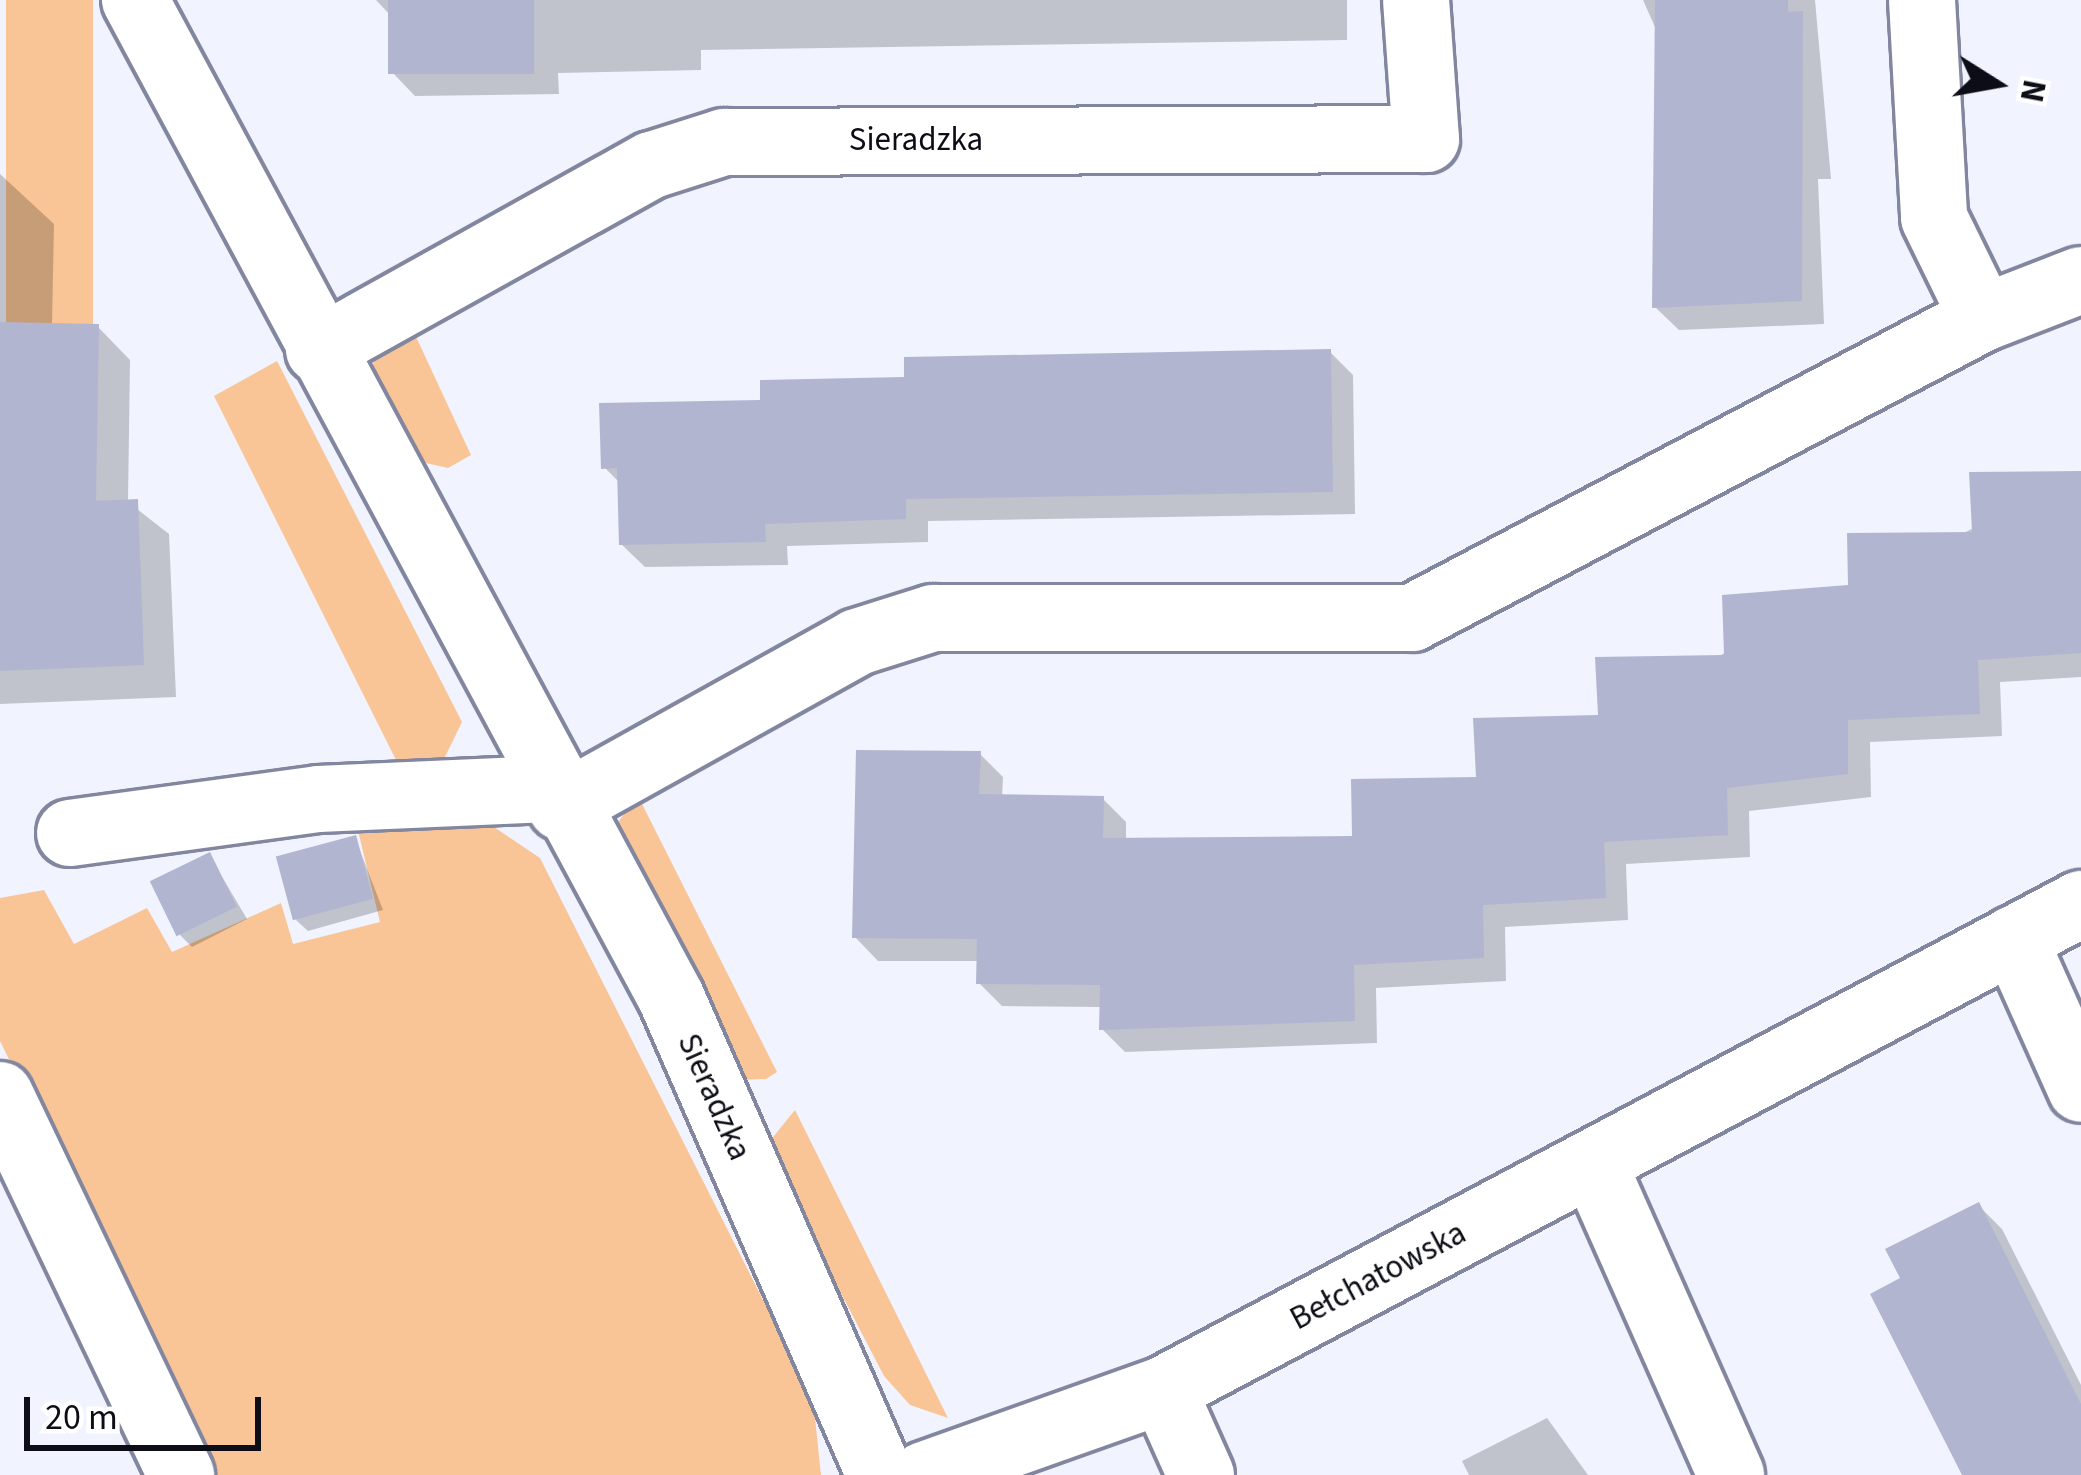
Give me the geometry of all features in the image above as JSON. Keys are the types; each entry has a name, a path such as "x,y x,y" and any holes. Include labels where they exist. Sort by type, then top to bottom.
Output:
{"street":[{"name":"Sieradzka","path":"135,0 556,798 671,997 880,1475"},
{"name":"Sieradzka","path":"319,350 652,165 724,142 1426,139 1416,0"},
{"path":"1922,0 1934,218 1983,318"},
{"path":"70,833 318,799 556,798 857,642 933,618 1412,618 1983,318 2081,280"},
{"name":"Bełchatowska","path":"924,1475 1163,1390 2081,904"},
{"path":"2014,939 2081,1089"},
{"path":"0,1095 181,1475"},
{"path":"1593,1162 1730,1475"},
{"path":"1163,1390 1201,1475"}],"shaded area":[{"path":"6,0 93,0 93,369 6,369"},
{"path":"411,326 471,455 448,468 413,460 371,380 375,351"},
{"path":"277,361 462,722 442,763 399,766 214,396"},
{"path":"638,796 777,1072 766,1079 739,1080 615,826"},
{"path":"354,814 476,815 540,858 813,1399 821,1475 213,1475 0,1041 0,898 44,890 74,944 147,908 172,952 281,903 293,944 380,922"},
{"path":"795,1110 948,1418 910,1405 884,1376 765,1147"}],"building":[{"path":"388,0 534,0 534,74 388,74"},
{"path":"1655,0 1788,0 1788,12 1803,11 1802,301 1652,308"},
{"path":"0,322 99,324 96,501 138,499 144,665 0,671"},
{"path":"1331,349 1333,492 906,499 906,519 765,524 766,542 619,545 617,468 601,469 599,403 760,400 760,380 904,377 904,357"},
{"path":"2081,471 2081,653 1978,660 1980,714 1848,720 1848,774 1727,788 1728,835 1604,842 1606,898 1483,905 1484,958 1354,965 1355,1021 1099,1030 1100,985 976,984 977,939 852,938 856,750 981,751 979,794 1104,796 1103,838 1352,836 1351,779 1476,777 1473,718 1598,715 1595,657 1724,655 1722,595 1848,585 1847,533 1972,532 1969,472"},
{"path":"356,835 373,899 293,920 276,856"},
{"path":"210,852 237,907 177,936 150,881"},
{"path":"1979,1202 2081,1404 2081,1475 1962,1475 1870,1294 1900,1278 1885,1249"}]}
